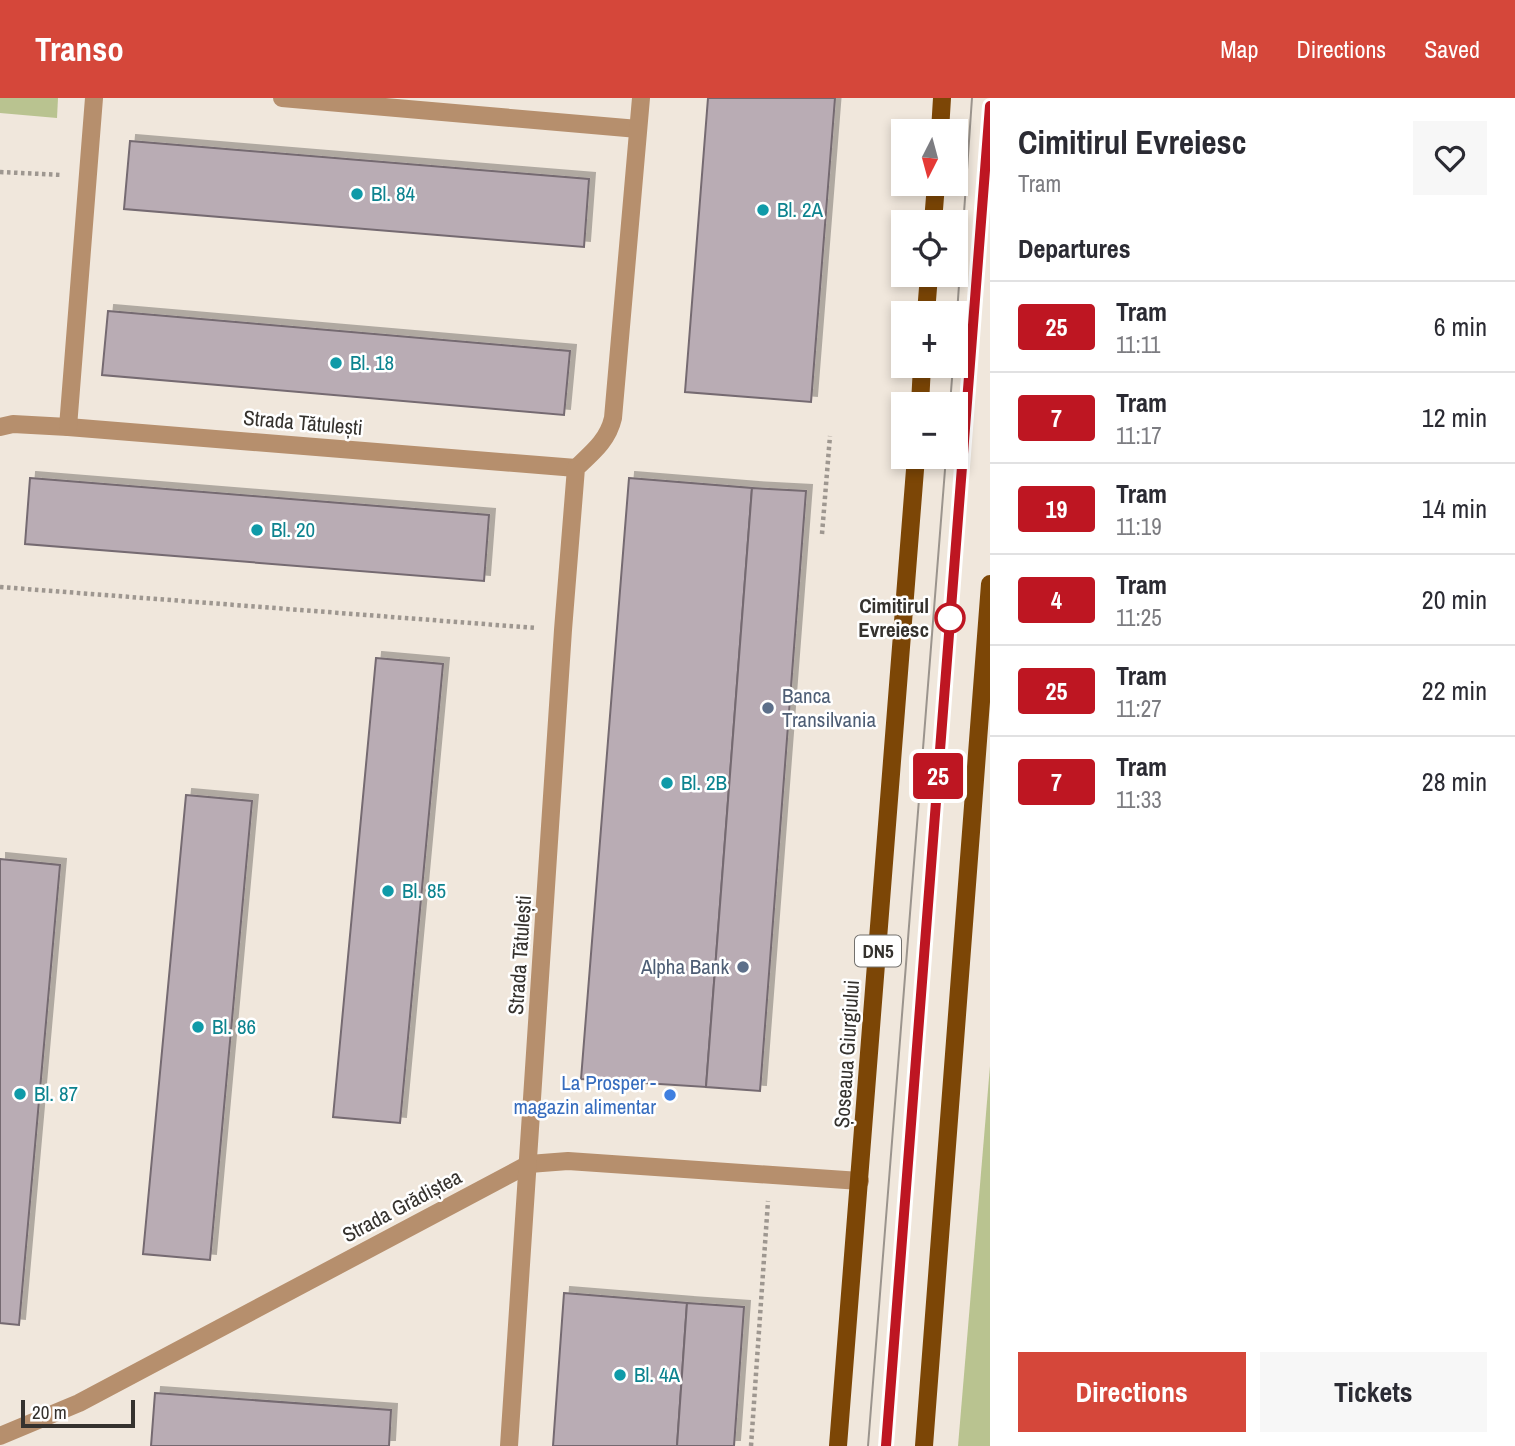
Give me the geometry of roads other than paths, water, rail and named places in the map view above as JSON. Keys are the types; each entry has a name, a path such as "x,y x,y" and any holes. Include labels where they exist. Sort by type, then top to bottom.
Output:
{"main road":[{"path":"941,119 942,98"},
{"name":"Șoseaua Giurgiului","path":"838,1446 915,469"},
{"path":"924,1446 990,584"}],"street":[{"path":"68,427 94,98"},
{"path":"282,98 638,129"},
{"path":"576,468 602,444 613,418 641,98"},
{"name":"Strada Tătulești","path":"0,427 13,424 68,427 576,468 509,1446"},
{"name":"Strada Grădiștea","path":"0,1436 79,1403 529,1164 568,1161 860,1181"}],"tram line":[{"path":"958,301 972,98"},
{"path":"886,1446 990,106"},
{"name":"25","path":"886,1446 990,106"},
{"path":"951,392 952,378"},
{"path":"868,1446 945,469"}],"place":[{"name":"Bl. 84","path":"357,194"},
{"name":"Bl. 2A","path":"763,210"},
{"name":"Bl. 18","path":"336,363"},
{"name":"Bl. 20","path":"257,530"},
{"name":"Cimitirul Evreiesc","path":"950,618"},
{"name":"Banca Transilvania","path":"768,708"},
{"name":"Bl. 2B","path":"667,783"},
{"name":"Bl. 85","path":"388,891"},
{"name":"Alpha Bank","path":"743,967"},
{"name":"Bl. 86","path":"198,1027"},
{"name":"Bl. 87","path":"20,1094"},
{"name":"La Prosper - magazin alimentar","path":"670,1095"},
{"name":"Bl. 4A","path":"620,1375"}]}
